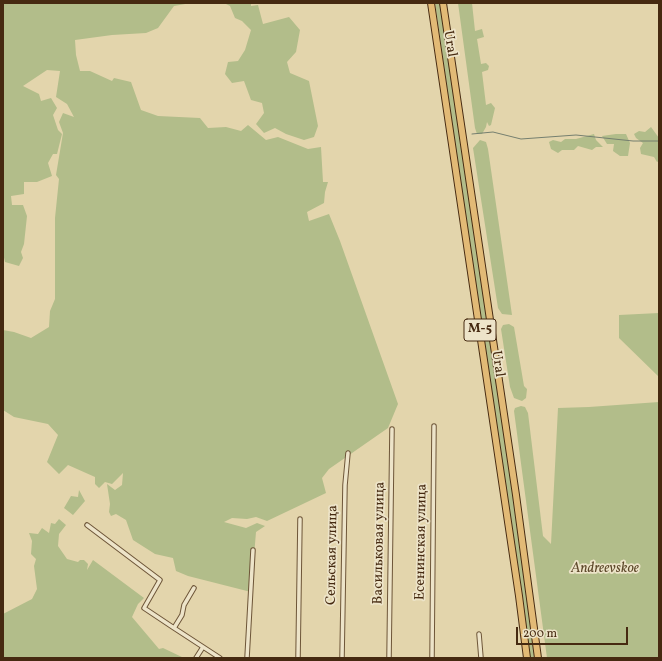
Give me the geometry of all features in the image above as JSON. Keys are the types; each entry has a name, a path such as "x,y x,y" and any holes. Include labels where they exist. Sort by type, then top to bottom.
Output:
{"main road":[{"name":"Ural","path":"431,3 527,658"},
{"name":"Ural","path":"443,3 516,495 538,658"}],"street":[{"name":"Есенинская улица","path":"432,658 434,426"},
{"name":"Васильковая улица","path":"389,658 392,429"},
{"name":"Сельская улица","path":"342,658 345,485 348,452"},
{"path":"298,658 300,519"},
{"path":"87,525 160,580 144,608 220,658"},
{"path":"247,658 253,550"},
{"path":"174,628 182,615 184,605 194,588"},
{"path":"479,634 480,658"},
{"path":"196,658 203,647"}],"green space":[{"path":"3,3 191,3 174,6 158,28 146,33 112,35 75,40 76,55 80,71 90,71 112,81 114,78 131,82 141,110 158,116 200,118 208,128 226,127 241,131 248,125 266,140 278,137 308,149 321,147 323,182 328,182 324,203 307,212 309,221 329,214 398,404 388,428 329,469 322,478 326,493 267,521 256,517 247,519 232,518 224,522 246,528 257,523 265,526 256,532 251,592 188,576 176,571 173,558 155,554 133,540 126,520 116,514 111,516 109,512 110,504 107,484 115,490 122,485 123,473 112,484 105,482 99,488 95,484 95,477 68,465 59,474 47,462 58,435 48,424 14,417 3,410 3,330 31,338 49,327 50,311 55,299 55,218 59,179 56,175 63,133 59,122 63,113 74,117 67,104 56,97 60,71 47,70 23,86 39,94 41,101 51,98 57,108 53,115 58,130 62,134 57,154 53,154 48,163 52,176 37,182 24,182 24,194 11,196 12,205 23,205 27,216 24,244 21,252 23,258 19,266 5,262 3,253"},
{"path":"224,3 251,3 251,6 258,5 263,24 289,17 300,30 296,52 287,62 290,73 309,81 318,126 314,137 304,140 286,134 275,128 264,133 256,124 264,113 262,103 251,100 244,81 232,83 225,74 228,62 238,61 245,50 251,30 242,21 235,18 230,6"},
{"path":"435,3 441,3 536,658 529,658 517,561"},
{"path":"458,3 472,3 475,31 482,29 484,37 477,39 481,64 486,63 489,66 488,70 482,72 486,105 491,103 495,108 491,125 489,126 487,122 482,134 477,134 475,128"},
{"path":"651,127 659,138 659,161 657,162 654,157 641,154 640,148 643,143 636,138 634,134 639,131 645,132"},
{"path":"594,134 596,140 603,147 596,147 592,150 578,146 574,150 562,150 558,153 551,149 549,142 553,140 561,142 565,139 576,139"},
{"path":"626,134 630,143 628,156 620,156 613,151 614,144 607,144 602,136"},
{"path":"480,140 486,142 488,149 512,315 502,314 498,308 473,148"},
{"path":"659,313 659,377 619,338 619,315"},
{"path":"509,324 514,327 524,386 527,389 526,398 522,401 514,398 510,387 501,329 503,325"},
{"name":"Andreevskoe","path":"659,402 659,658 547,658 514,411 515,408 521,406 525,407 528,413 543,536 551,544 558,408"},
{"path":"79,490 85,501 73,515 64,508 71,496 78,497"},
{"path":"59,519 66,525 59,534 58,546 67,559 78,562 80,560 84,560 88,564 87,570 93,560 144,598 138,604 132,617 159,649 163,648 184,658 3,658 3,614 32,599 37,589 34,566 36,559 31,554 32,541 29,533 38,534 42,528 49,533 51,523 55,524"}],"waterway":[{"path":"472,134 493,132 521,139 576,135 633,141 659,141"}]}
